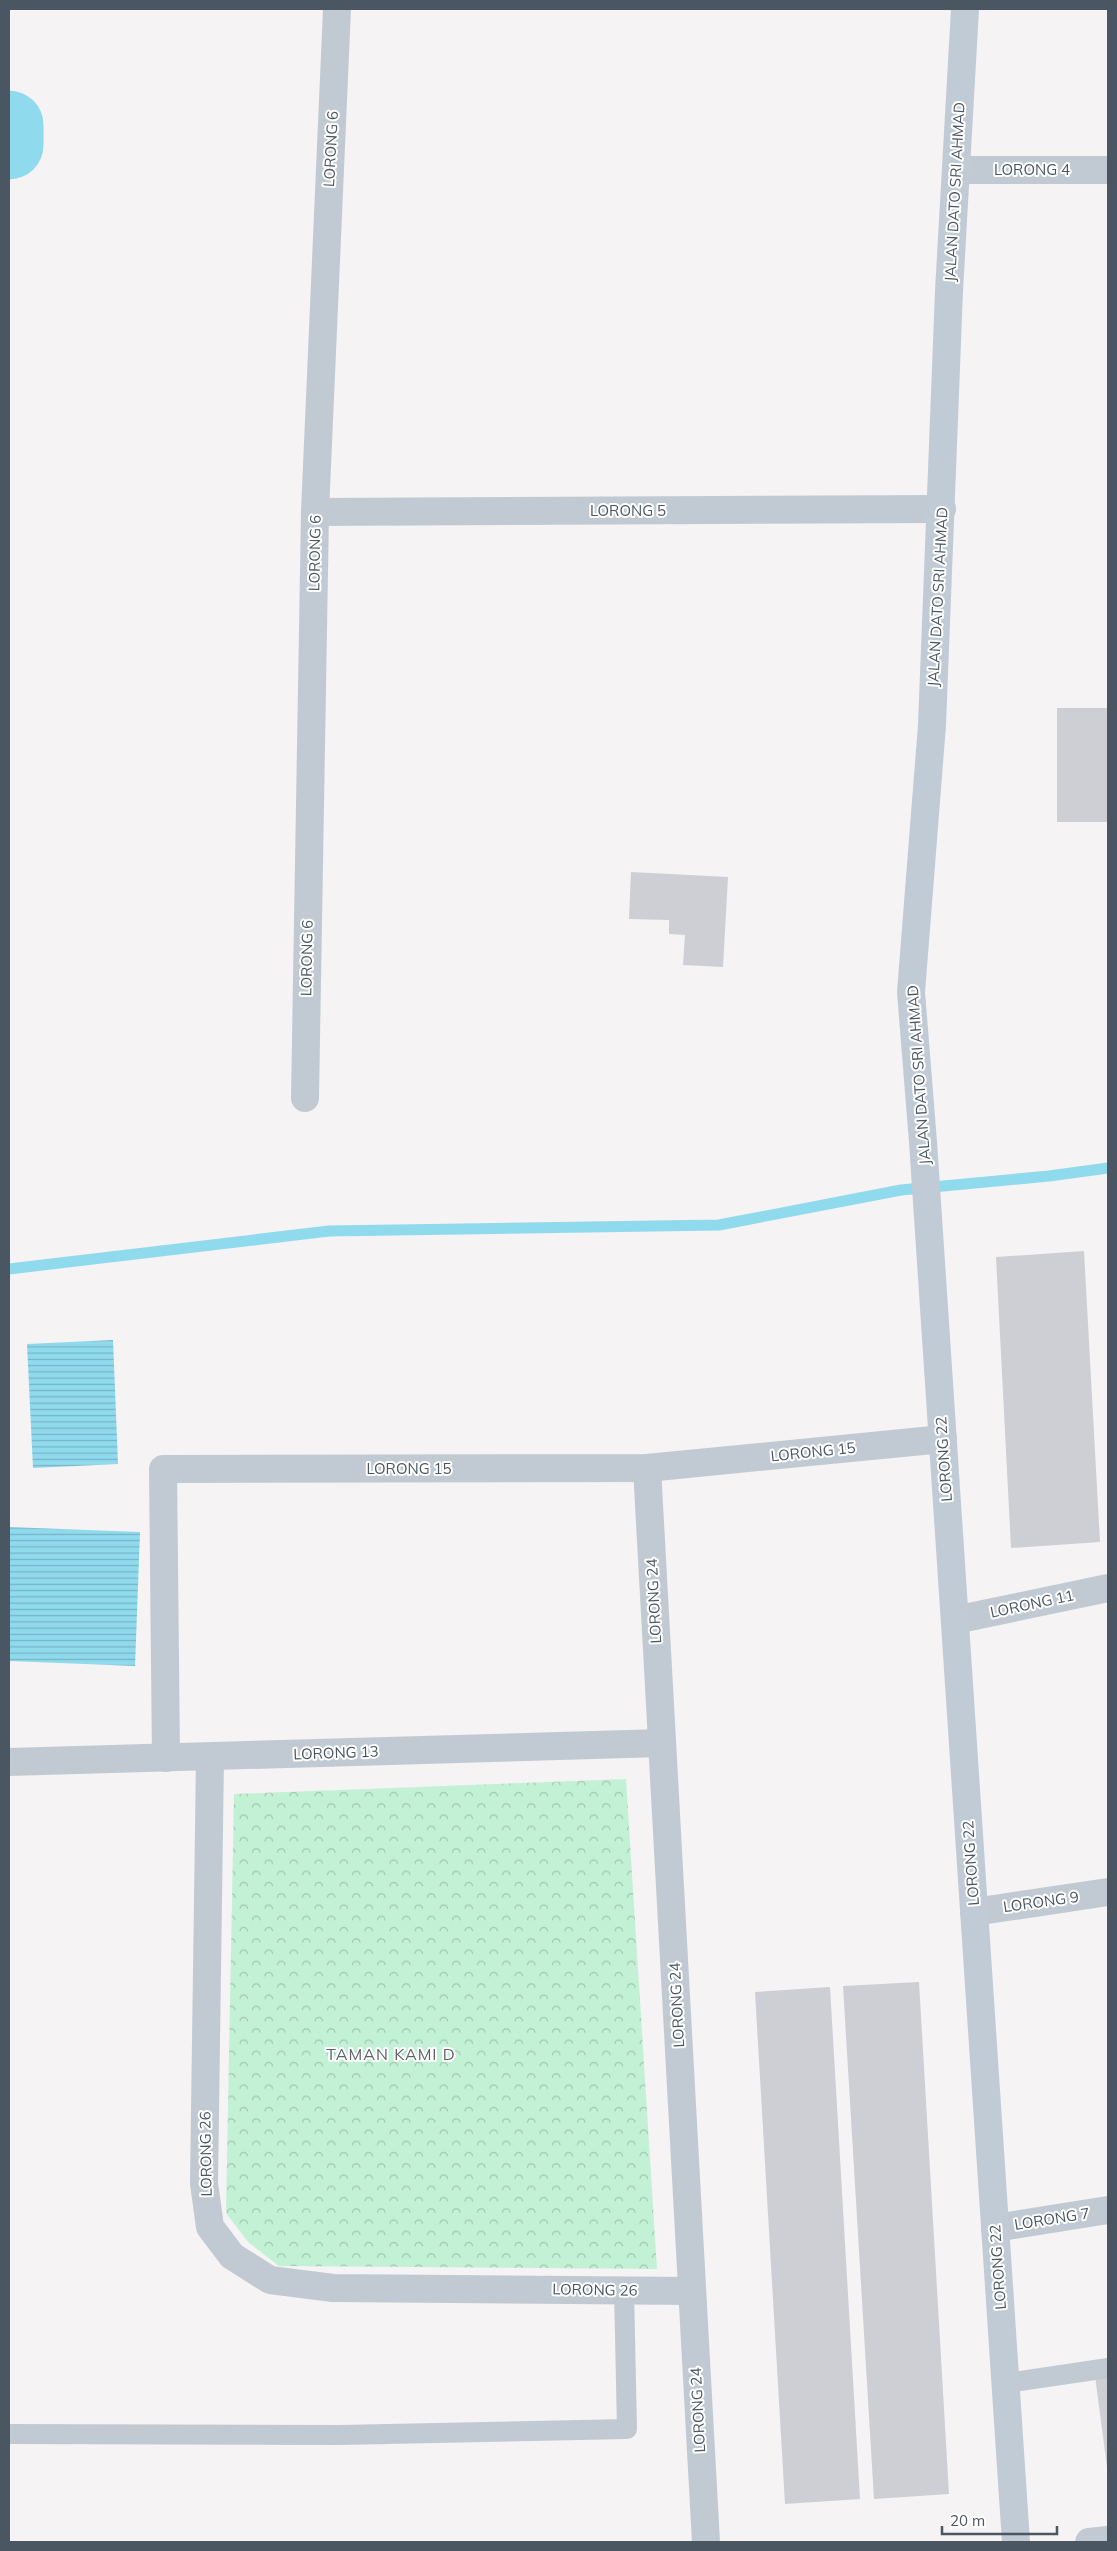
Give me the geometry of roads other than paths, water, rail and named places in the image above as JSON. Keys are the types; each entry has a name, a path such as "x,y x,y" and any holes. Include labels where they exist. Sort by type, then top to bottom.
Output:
{"street":[{"name":"LORONG 6","path":"305,1098 315,512 337,9"},
{"name":"JALAN DATO SRI AHMAD","path":"925,1184 911,992 932,725 950,291 965,9"},
{"name":"LORONG 4","path":"957,170 1108,170"},
{"name":"LORONG 5","path":"315,512 942,509"},
{"name":"LORONG 22","path":"925,1184 1016,2542"},
{"name":"LORONG 15","path":"166,1758 163,1469 647,1468 943,1439"},
{"name":"LORONG 24","path":"647,1468 706,2542"},
{"name":"LORONG 11","path":"955,1620 1108,1588"},
{"name":"LORONG 13","path":"9,1762 210,1758 662,1743"},
{"name":"LORONG 26","path":"210,1758 204,2183 210,2227 232,2256 270,2280 333,2288 692,2291"},
{"name":"LORONG 9","path":"974,1912 1108,1892"},
{"name":"LORONG 7","path":"995,2228 1108,2210"},
{"path":"1089,2542 1108,2540"}],"lane":[{"path":"9,2434 339,2435 627,2429 624,2290"},
{"path":"1006,2383 1108,2368"}],"water":[{"path":"113,1340 118,1464 33,1468 27,1344"},
{"path":"9,1527 140,1532 135,1666 9,1661"}],"waterway":[{"path":"9,125 9,145"},
{"path":"9,1269 329,1231 719,1225 901,1190 1049,1176 1108,1168"}],"district":[{"name":"TAMAN KAMI D","path":"391,2054"}]}
